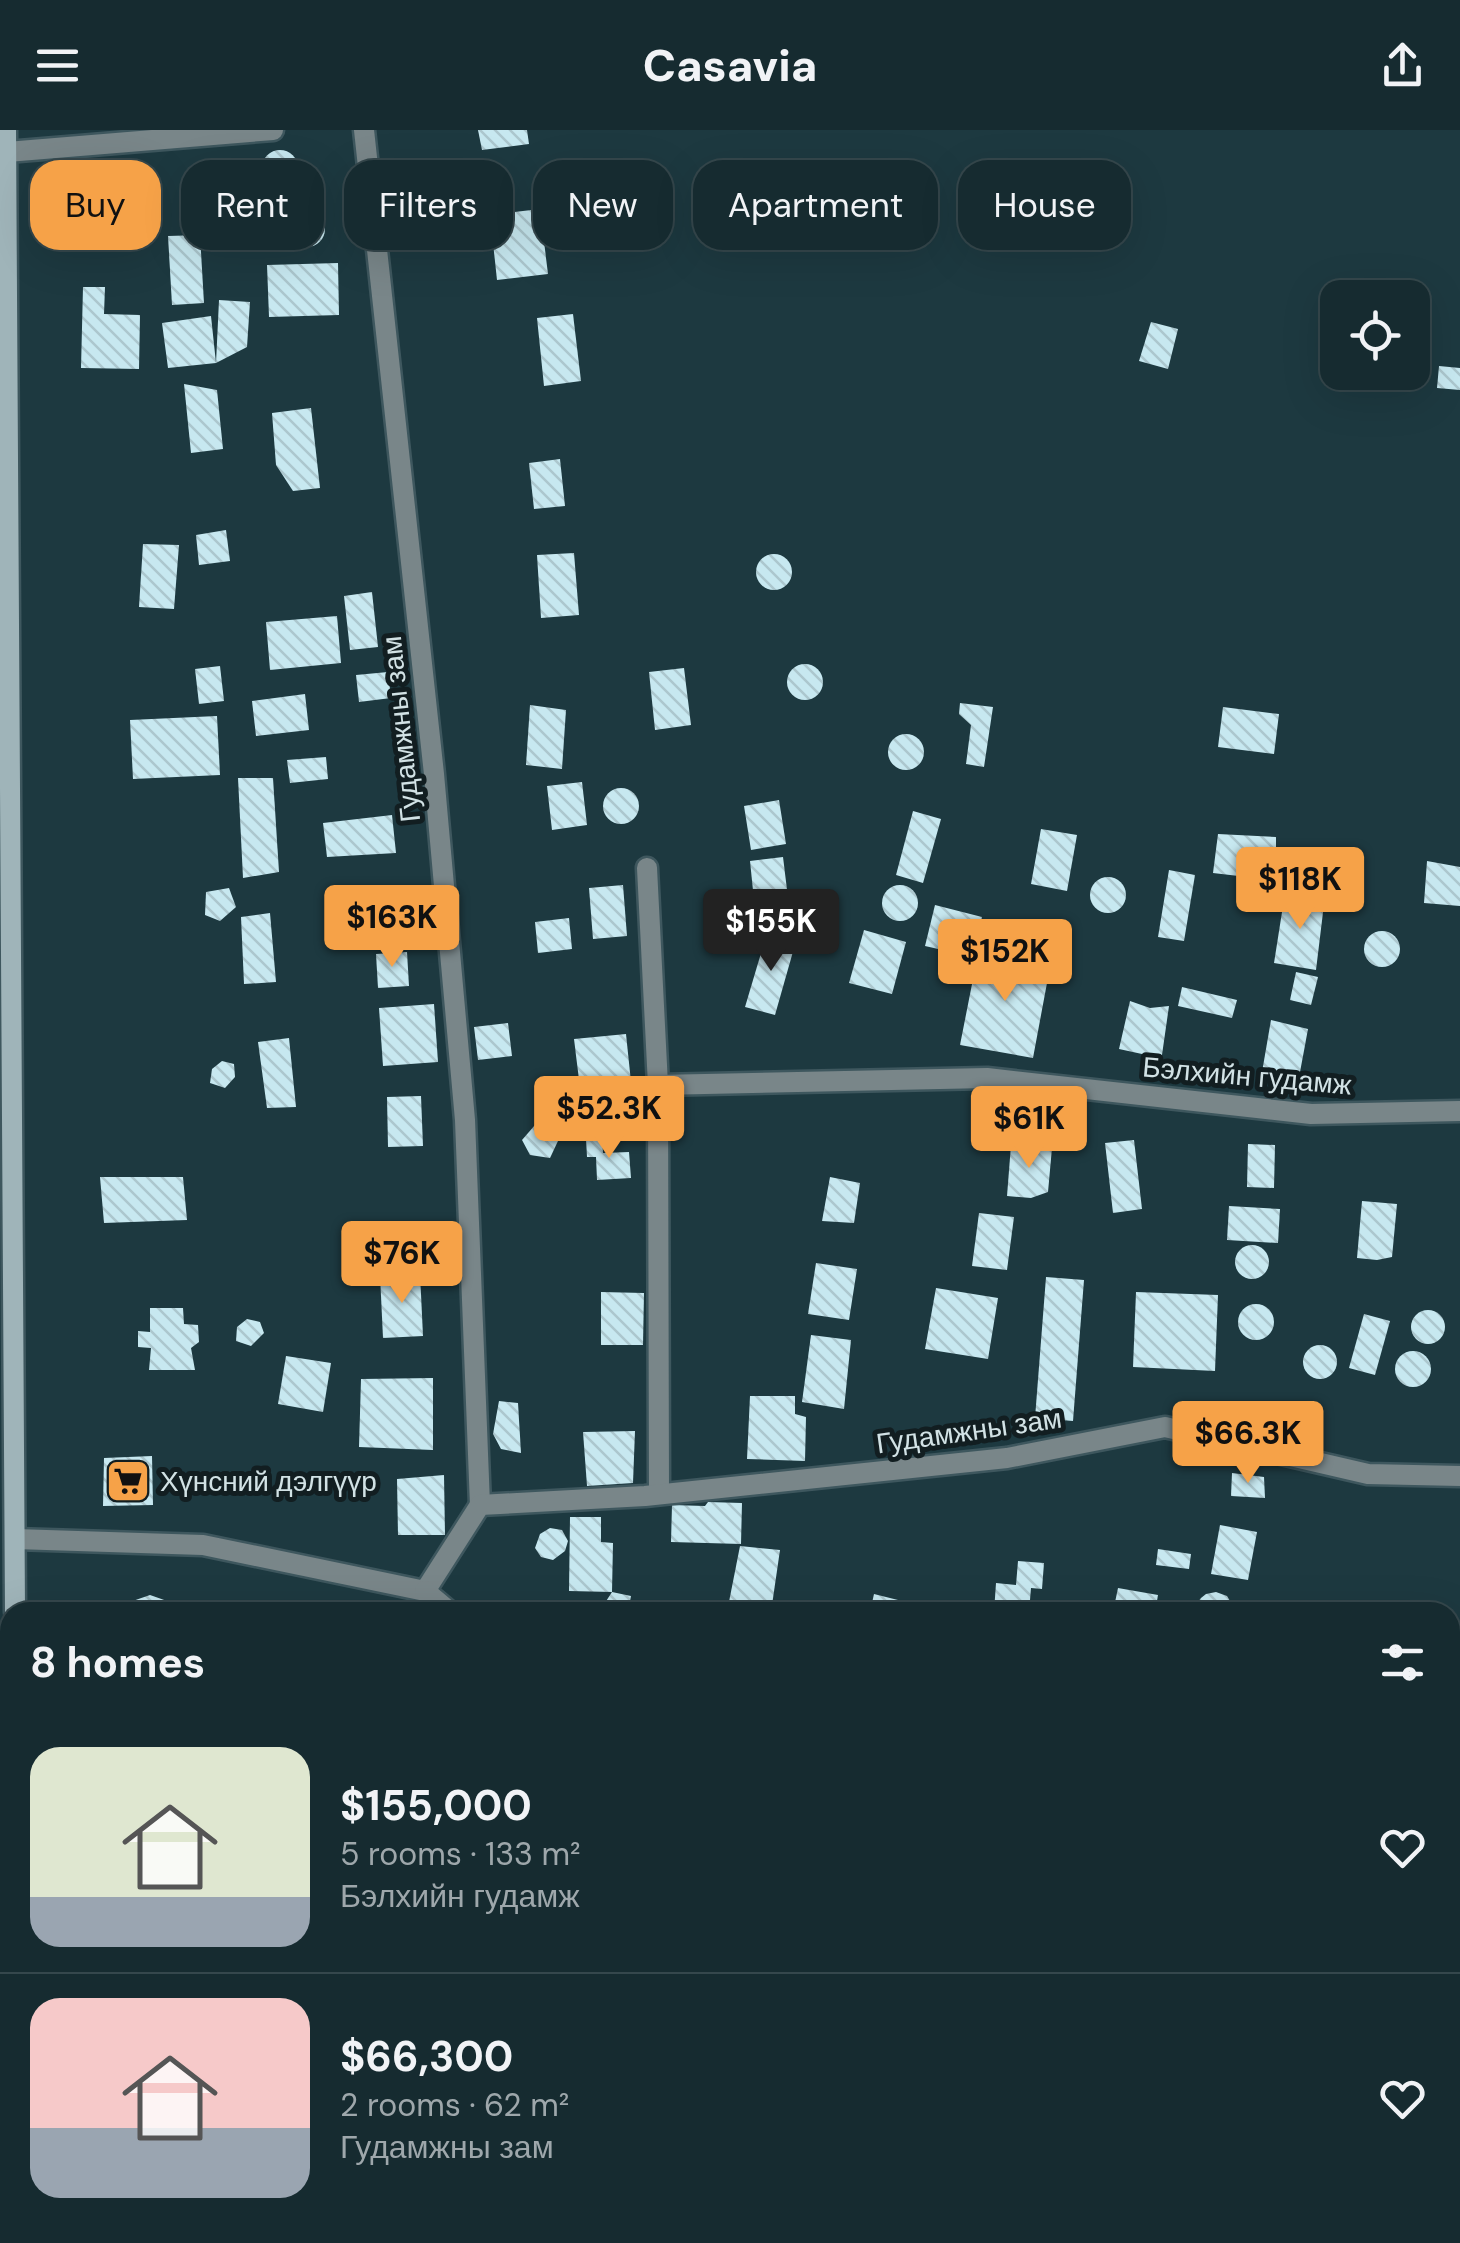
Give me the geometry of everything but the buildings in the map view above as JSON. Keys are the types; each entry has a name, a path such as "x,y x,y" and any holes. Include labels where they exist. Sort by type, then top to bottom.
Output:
{"main road":[{"path":"6,130 6,983 16,1602"}],"street":[{"path":"6,152 273,130"},
{"name":"Гудамжны зам","path":"364,130 434,774 464,1120 480,1504 645,1496 1007,1458 1165,1426 1368,1474 1460,1476"},
{"path":"647,868 658,1086 659,1493"},
{"name":"Бэлхийн гудамж","path":"658,1086 987,1078 1311,1114 1460,1111"},
{"path":"425,1592 480,1504"},
{"path":"15,1539 203,1545 425,1592 438,1602"}],"place":[{"name":"Хүнсний дэлгүүр","path":"128,1481"}]}
